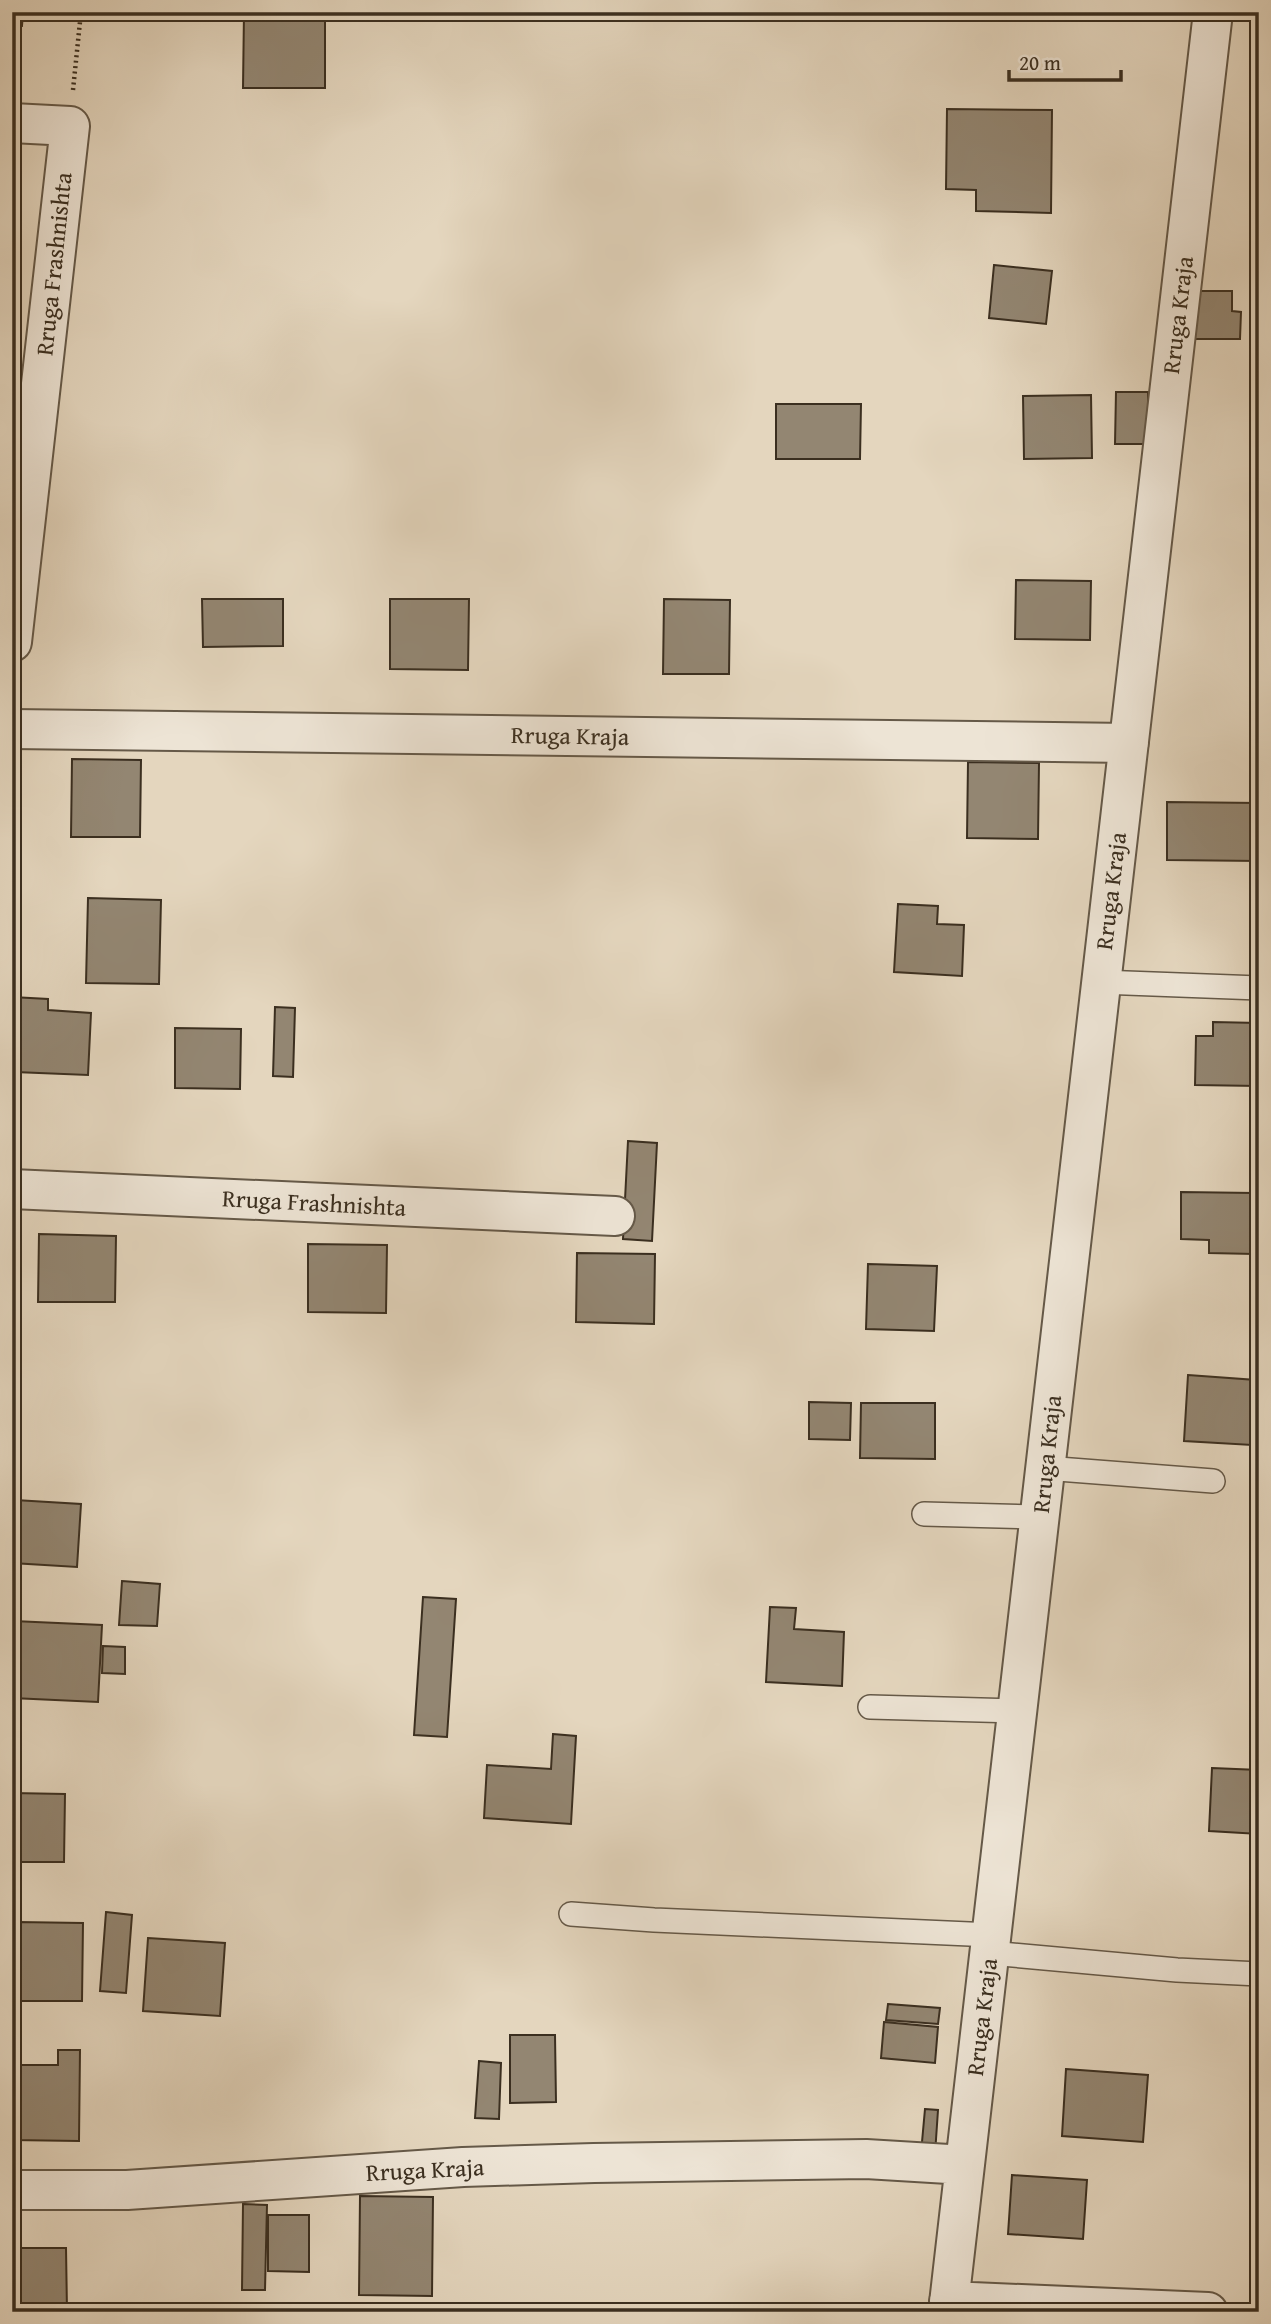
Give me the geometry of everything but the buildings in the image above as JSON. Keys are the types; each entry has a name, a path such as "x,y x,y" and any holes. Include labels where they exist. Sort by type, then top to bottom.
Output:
{"street":[{"name":"Rruga Kraja","path":"1208,2312 948,2306 1213,12"},
{"path":"12,123 70,126"},
{"name":"Rruga Frashnishta","path":"12,642 70,126"},
{"name":"Rruga Kraja","path":"12,729 1129,743"},
{"name":"Rruga Frashnishta","path":"12,1189 615,1216"},
{"name":"Rruga Kraja","path":"12,2190 127,2190 463,2167 581,2163 866,2159 965,2165"}],"lane":[{"path":"1100,982 1259,988"},
{"path":"1045,1468 1213,1481"},
{"path":"924,1514 1040,1517"},
{"path":"870,1707 1017,1711"},
{"path":"571,1914 991,1944 1177,1970 1259,1974"}],"path":[{"path":"70,126 81,12"}]}
